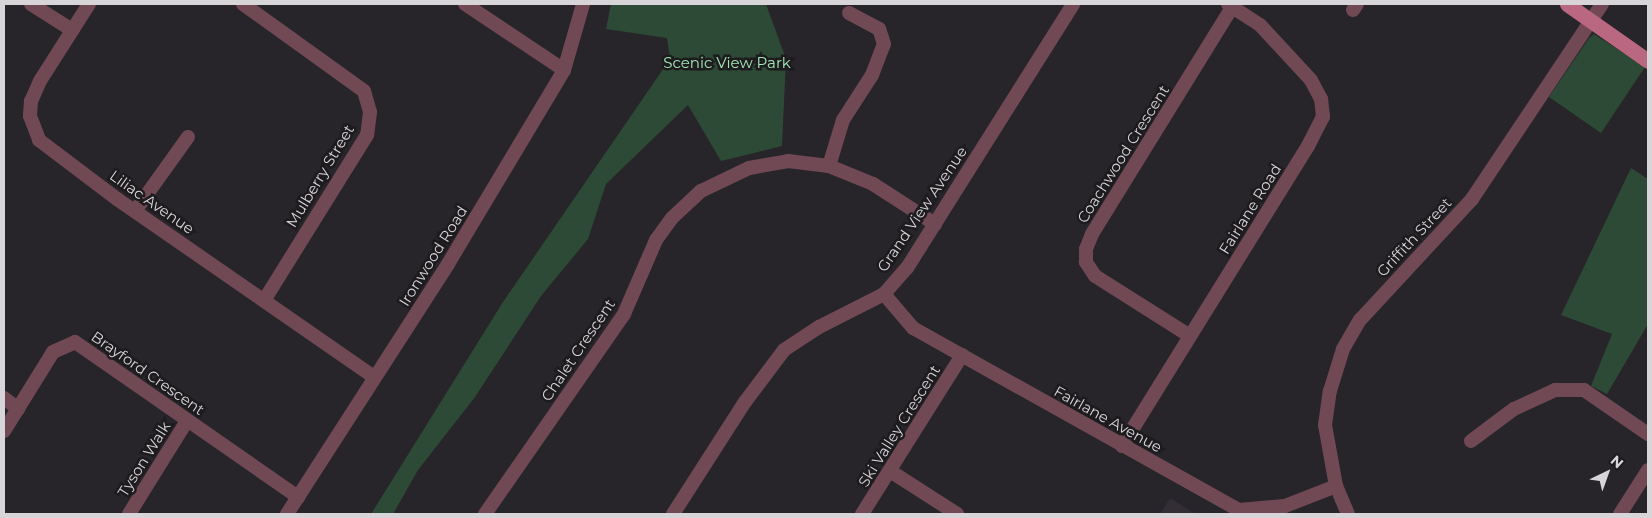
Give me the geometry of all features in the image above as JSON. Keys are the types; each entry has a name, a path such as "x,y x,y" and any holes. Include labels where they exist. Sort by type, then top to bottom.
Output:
{"main road":[{"path":"1567,4 1648,61"}],"street":[{"path":"31,4 72,30"},
{"name":"Liliac Avenue","path":"89,4 40,81 31,100 32,129 38,140 136,211 265,299 374,377"},
{"name":"Mulberry Street","path":"243,4 364,91 370,112 367,135 265,299"},
{"path":"466,4 564,70"},
{"name":"Ironwood Road","path":"287,514 448,264 564,70 583,4"},
{"name":"Grand View Avenue","path":"673,514 745,402 784,350 819,327 884,294 906,268 1072,4"},
{"name":"Griffith Street","path":"1348,514 1336,486 1325,425 1330,390 1343,349 1360,320 1472,199 1602,4"},
{"name":"Fairlane Road","path":"1122,446 1308,146 1323,117 1321,99 1311,80 1260,25 1230,5"},
{"name":"Coachwood Crescent","path":"1190,336 1095,276 1086,262 1086,249 1092,234 1230,5"},
{"path":"829,166 843,120 872,75 884,44 879,29 849,13"},
{"path":"136,211 188,137"},
{"name":"Chalet Crescent","path":"485,514 624,314 656,240 672,218 701,191 749,168 788,161 829,166 873,184 935,224"},
{"name":"Fairlane Avenue","path":"884,294 913,328 1239,510 1285,506 1336,486"},
{"name":"Brayford Crescent","path":"4,431 53,352 75,342 298,497"},
{"name":"Ski Valley Crescent","path":"862,514 962,355"},
{"path":"1471,440 1514,409 1555,390 1584,390 1648,434"},
{"path":"4,398 18,408"},
{"name":"Tyson Walk","path":"129,514 187,421"},
{"path":"1620,514 1648,470"},
{"path":"890,471 957,514"}],"shaded area":[{"path":"1170,498 1196,514 1160,514"}],"green space":[{"name":"Scenic View Park","path":"611,4 766,4 786,59 782,146 721,161 688,105 606,184 588,239 541,296 475,397 418,470 393,514 371,514 503,302 670,59 667,38 606,29"},
{"path":"1594,34 1645,67 1601,133 1549,97 1589,38"},
{"path":"1631,168 1648,179 1648,324 1607,394 1591,386 1612,334 1561,315"}]}
